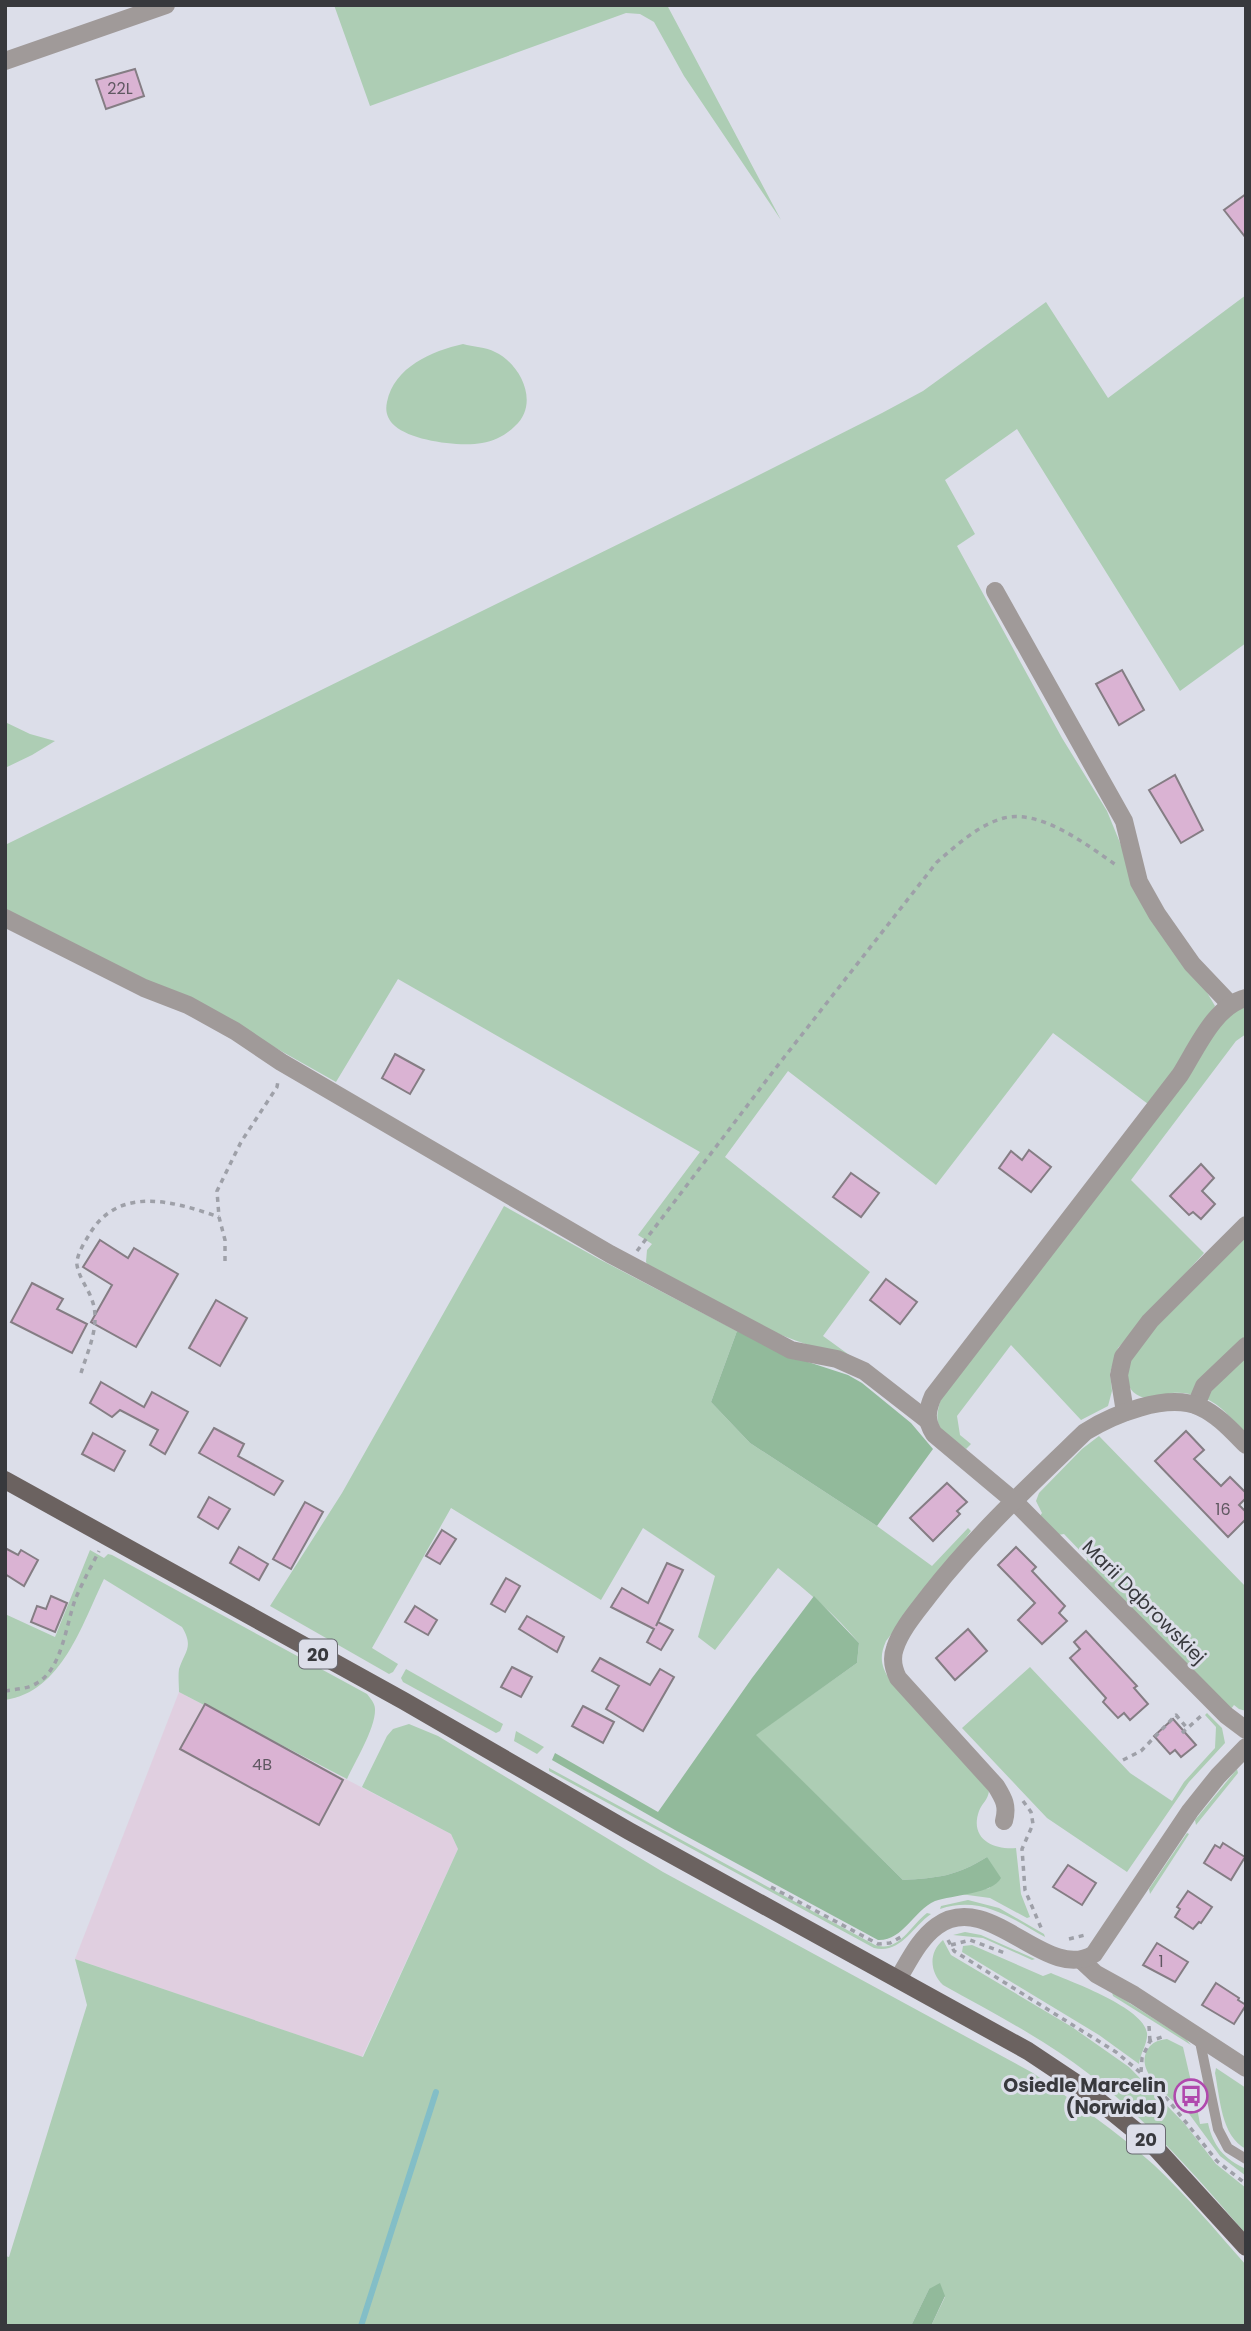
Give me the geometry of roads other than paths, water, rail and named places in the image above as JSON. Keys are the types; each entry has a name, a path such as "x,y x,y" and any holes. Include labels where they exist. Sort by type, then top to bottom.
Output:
{"main road":[{"name":"20","path":"5,1480 404,1701 629,1831 1028,2051 1123,2119 1170,2162 1246,2247"}],"street":[{"path":"5,61 166,5"},
{"path":"927,1420 933,1396 1180,1076 1208,1031 1238,1001 1192,964 1157,914 1139,882 1124,821 995,592"},
{"name":"Marii Dąbrowskiej","path":"5,918 144,988 188,1005 628,1264 791,1350 837,1359 864,1371 927,1420 934,1434 1014,1501 1226,1715 1246,1730"},
{"path":"1125,1412 1119,1375 1123,1357 1150,1321 1246,1224"},
{"path":"1196,1405 1204,1385 1246,1346"},
{"path":"1004,1821 1007,1811 1005,1800 996,1786 898,1678 893,1668 893,1658 901,1635 954,1564 1085,1432 1105,1420 1125,1412 1164,1403 1196,1405 1211,1413 1246,1446"},
{"path":"898,1979 918,1947 934,1928 961,1919 983,1920 1066,1960 1088,1958 1099,1949 1197,1801 1246,1747"},
{"path":"1081,1960 1096,1974 1246,2068"}],"lane":[{"path":"1199,2037 1218,2129 1228,2148 1246,2159"}],"waterway":[{"path":"361,2326 436,2092"}],"place":[{"name":"Osiedle Marcelin (Norwida)","path":"1191,2096"}]}
